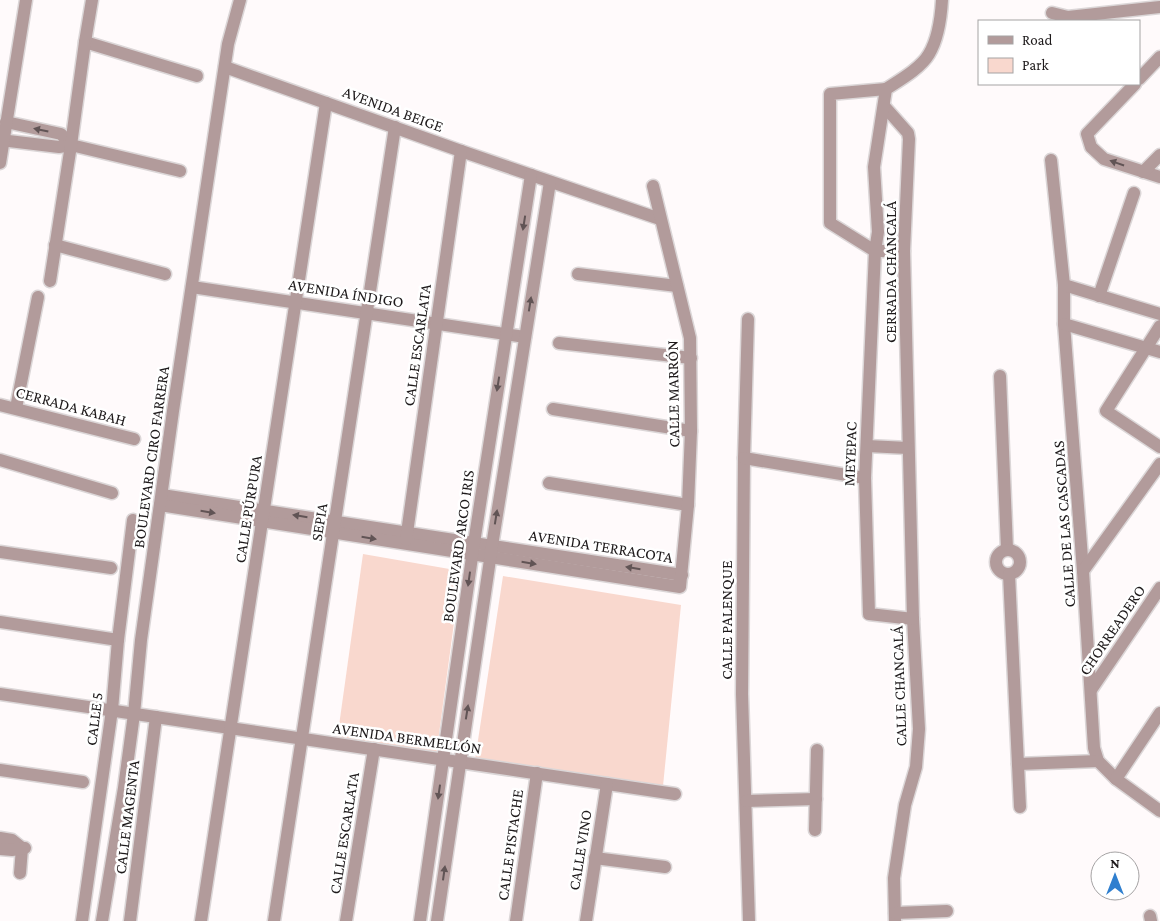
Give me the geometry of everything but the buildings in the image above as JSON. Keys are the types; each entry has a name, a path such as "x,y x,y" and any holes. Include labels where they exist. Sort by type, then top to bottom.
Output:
{"street":[{"path":"0,163 26,0"},
{"path":"50,281 92,0"},
{"name":"BOULEVARD CIRO FARRERA","path":"102,921 124,788 141,640 228,44 240,0"},
{"path":"904,251 875,251 830,223 830,94 886,90 908,75 929,54 941,22 942,0"},
{"path":"1052,13 1068,17 1160,7"},
{"path":"85,42 197,76"},
{"path":"1140,78 1160,57"},
{"name":"AVENIDA BEIGE","path":"225,67 395,128 660,219"},
{"path":"1134,85 1087,134 1091,147 1104,158 1160,177"},
{"name":"MEYEPAC","path":"886,90 874,167 878,232 875,251 864,478 869,614 913,619"},
{"name":"CALLE PÚRPURA","path":"201,921 326,103"},
{"name":"CERRADA CHANCALÁ","path":"884,106 908,133 909,139 904,251 908,448"},
{"path":"6,122 61,134 71,144"},
{"name":"SEPIA","path":"274,921 395,128"},
{"path":"2,141 59,147 71,144 180,171"},
{"name":"CALLE ESCARLATA","path":"406,538 461,151"},
{"path":"1143,172 1160,155"},
{"name":"CALLE DE LAS CASCADAS","path":"1051,160 1064,285 1064,324 1083,571 1094,748 1098,761"},
{"name":"BOULEVARD ARCO IRIS","path":"420,921 473,548 531,175"},
{"name":"BOULEVARD ARCO IRIS","path":"437,921 491,551 550,182"},
{"name":"CALLE MARRÓN","path":"653,186 690,338 691,431 688,505 682,575"},
{"path":"1099,296 1134,193"},
{"path":"55,245 165,274"},
{"path":"578,274 677,286"},
{"path":"1064,285 1160,314"},
{"name":"AVENIDA ÍNDIGO","path":"192,286 525,337"},
{"path":"16,408 38,297"},
{"name":"CALLE PALENQUE","path":"748,319 744,458 742,694 749,921"},
{"path":"1064,324 1160,352"},
{"path":"1160,326 1106,411 1160,447"},
{"path":"559,344 691,358"},
{"path":"1000,376 1007,549 1016,552 1020,563 1016,571 1009,574 1020,808"},
{"name":"CERRADA KABAH","path":"0,405 134,439"},
{"path":"553,410 691,431"},
{"path":"866,446 908,448"},
{"name":"CALLE CHANCALÁ","path":"895,917 894,878 905,805 916,767 919,729 913,619 908,448"},
{"path":"744,458 864,478"},
{"path":"0,460 112,493"},
{"path":"1083,571 1160,464"},
{"path":"549,484 688,505"},
{"name":"AVENIDA TERRACOTA","path":"161,500 491,551 682,575"},
{"name":"CALLE 5","path":"82,921 112,710 118,640 133,520"},
{"path":"0,552 111,568"},
{"name":"CHORREADERO","path":"1091,690 1158,596"},
{"path":"0,622 118,640"},
{"name":"AVENIDA BERMELLÓN","path":"0,694 675,794"},
{"path":"1116,779 1160,713"},
{"name":"CALLE MAGENTA","path":"130,921 156,717"},
{"name":"CALLE ESCARLATA","path":"346,921 374,749"},
{"path":"815,830 817,750"},
{"path":"1018,764 1098,761 1116,779 1160,810"},
{"path":"0,770 83,782"},
{"name":"CALLE PISTACHE","path":"516,921 536,773"},
{"name":"CALLE VINO","path":"586,921 607,784"},
{"path":"746,801 816,799"},
{"path":"0,838 12,840 23,848"},
{"path":"0,849 12,850 23,848"},
{"path":"20,873 23,848"},
{"path":"595,858 665,867"},
{"path":"895,917 947,911"}],"green space":[{"path":"363,554 461,571 436,756 337,740"},
{"path":"503,576 681,605 663,786 475,760"}]}
